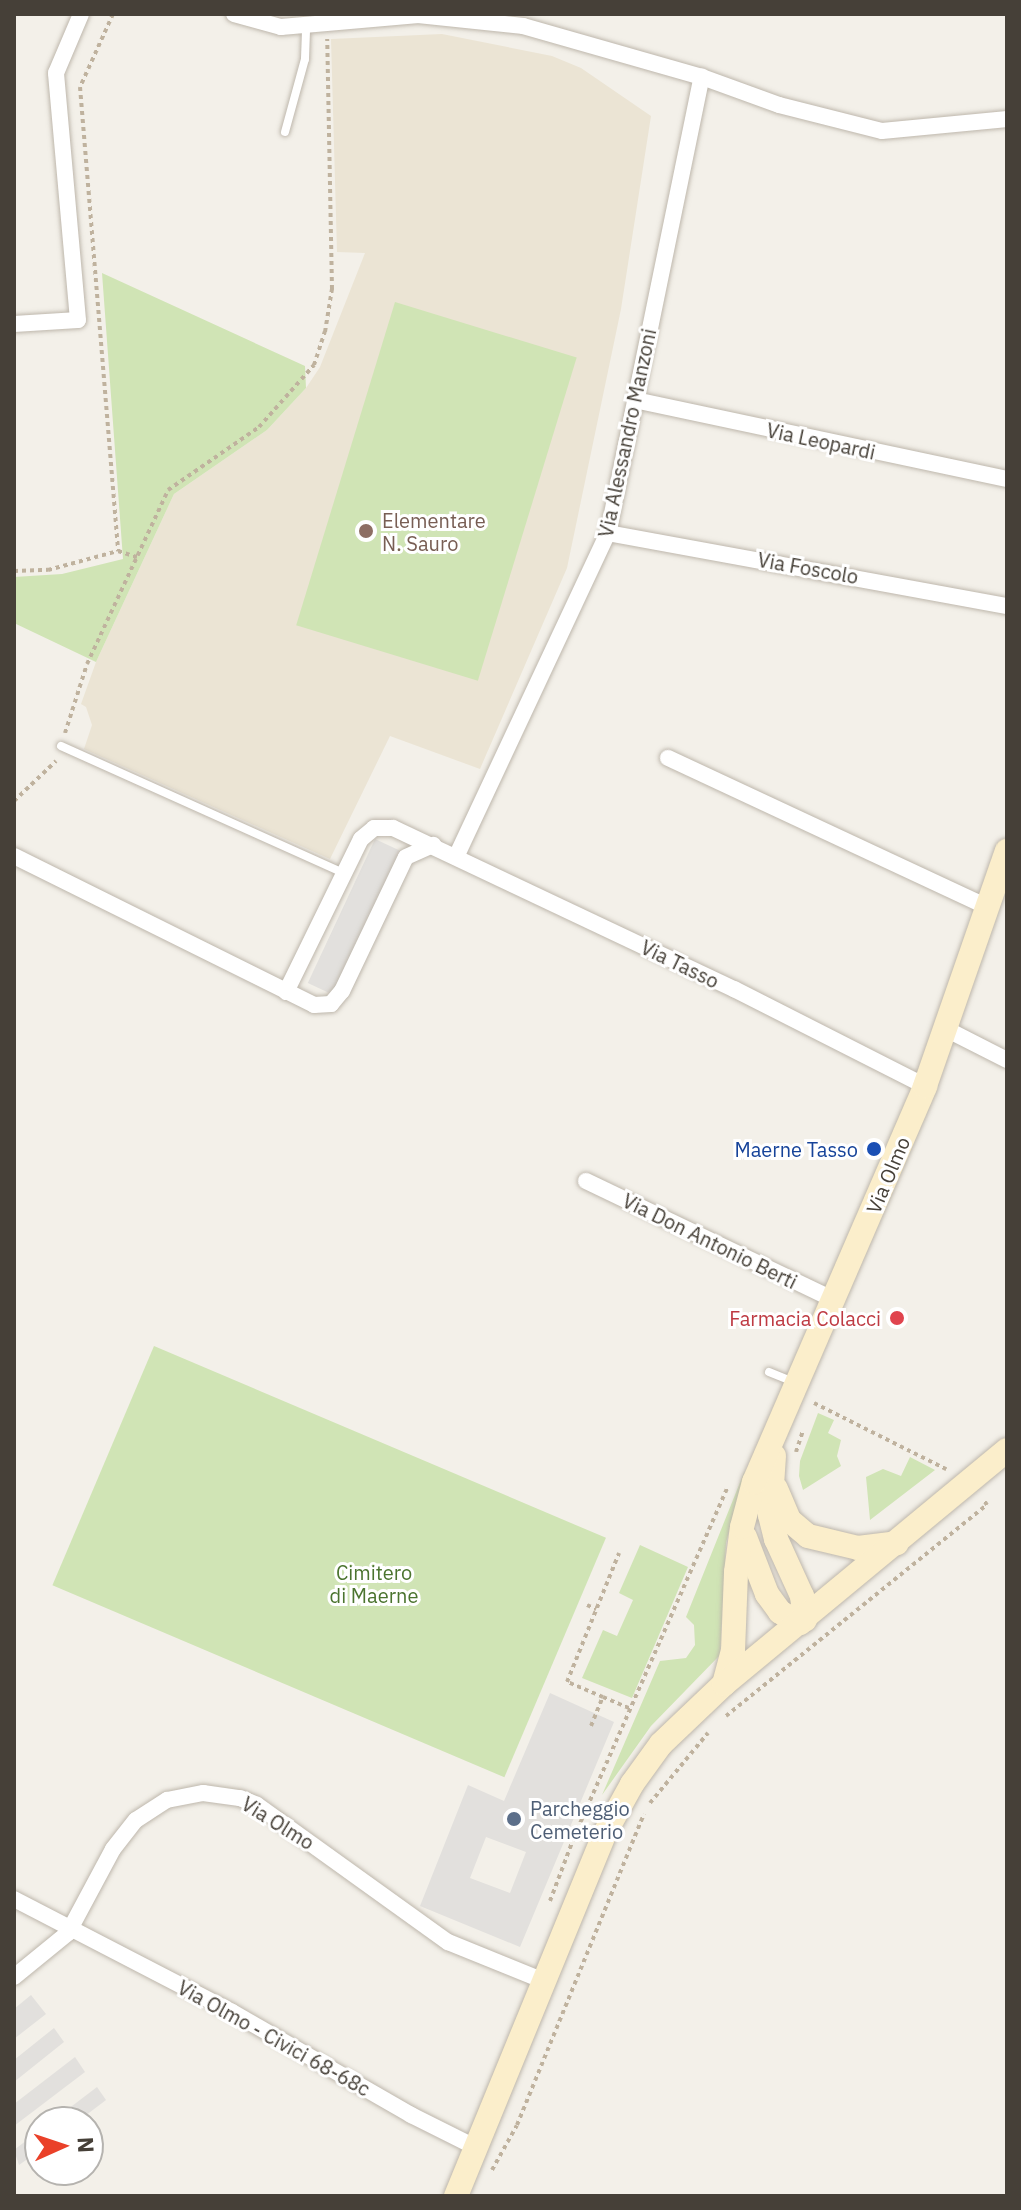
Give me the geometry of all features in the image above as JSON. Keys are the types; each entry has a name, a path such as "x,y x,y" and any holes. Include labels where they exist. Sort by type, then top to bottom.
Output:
{"street":[{"path":"14,324 78,320 56,73 81,14"},
{"path":"234,14 265,24 306,27 418,15 524,20 779,105 882,131 1007,119"},
{"name":"Via Alessandro Manzoni","path":"456,857 608,533 702,77"},
{"name":"Via Leopardi","path":"635,400 1007,479"},
{"name":"Via Foscolo","path":"608,533 1007,606"},
{"path":"668,758 989,908"},
{"name":"Via Tasso","path":"286,992 361,839 374,828 393,828 734,989 925,1086"},
{"path":"14,856 314,1005 331,1004 342,991 406,857 433,845"},
{"name":"Via Olmo","path":"724,1684 733,1651 736,1572 742,1527 754,1482 776,1438 925,1086 1007,851"},
{"path":"946,1029 1007,1060"},
{"name":"Via Don Antonio Berti","path":"586,1181 834,1300"},
{"name":"Via Olmo","path":"776,1438 770,1515 776,1539 802,1596 802,1622"},
{"path":"458,2192 605,1833 632,1784 661,1744 724,1684 1007,1450"},
{"name":"Via Olmo","path":"772,1474 789,1520 808,1536 858,1548 897,1543"},
{"path":"742,1527 755,1571 767,1594 780,1612 802,1622"},
{"name":"Via Olmo","path":"14,1977 72,1928 113,1849 136,1820 167,1800 203,1793 240,1798 272,1815 448,1942 544,1981"},
{"name":"Via Olmo - Civici 68-68c","path":"14,1899 477,2148"}],"lane":[{"path":"285,132 305,59 306,27"},
{"path":"61,746 344,873"},
{"path":"769,1372 799,1384"}],"path":[{"path":"113,14 80,87 118,551"},
{"path":"14,801 56,761 87,664 168,490 259,427 314,365 325,332 332,289 327,40"},
{"path":"14,571 48,570 118,551 137,557"},
{"path":"809,1415 814,1401 946,1469"},
{"path":"795,1455 804,1428"},
{"path":"935,1479 955,1463"},
{"path":"549,1905 732,1479"},
{"path":"718,1723 987,1505 982,1498"},
{"path":"619,1553 567,1682 631,1709"},
{"path":"587,1605 596,1609"},
{"path":"591,1726 603,1697"},
{"path":"458,2192 484,2178 498,2162 517,2125 632,1836 666,1780 709,1732"}],"shaded area":[{"name":"Elementare N. Sauro","path":"442,34 552,56 581,68 651,116 621,309 567,568 480,769 390,736 330,859 84,749 92,725 86,707 81,704 96,662 174,494 267,430 306,388 320,367 365,253 337,252 331,39"},
{"path":"375,839 401,851 334,995 308,983"},
{"name":"Parcheggio Cemeterio","path":"550,1693 614,1722 520,1947 420,1906 468,1785 504,1801","holes":["486,1837 526,1852 510,1893 470,1878"]},
{"path":"31,1995 46,2014 14,2039 14,2009"},
{"path":"54,2028 64,2042 14,2082 14,2060"},
{"path":"75,2057 85,2072 40,2106 24,2106 24,2118 14,2126 14,2104"},
{"path":"97,2087 106,2100 98,2106 72,2106"},
{"path":"24,2142 24,2161 19,2165 14,2150"}],"green space":[{"path":"102,273 305,366 306,388 267,430 174,494 96,662 14,623 14,577 62,574 123,559"},
{"path":"395,302 577,358 478,681 296,625"},
{"name":"Cimitero di Maerne","path":"154,1346 606,1538 504,1777 52,1585"},
{"path":"818,1413 834,1420 828,1433 841,1440 837,1456 841,1466 803,1490 799,1476 800,1461"},
{"path":"910,1457 935,1470 870,1520 866,1477 883,1469 901,1476"},
{"path":"745,1470 726,1543 720,1655 651,1726 602,1795 660,1661 686,1658 695,1645 694,1625 686,1617"},
{"path":"640,1545 688,1567 632,1698 582,1678 603,1630 617,1636 633,1600 619,1593"}],"place":[{"name":"Elementare N. Sauro","path":"366,531"},
{"name":"Maerne Tasso","path":"874,1149"},
{"name":"Farmacia Colacci","path":"897,1318"},
{"name":"Parcheggio Cemeterio","path":"514,1819"}]}
